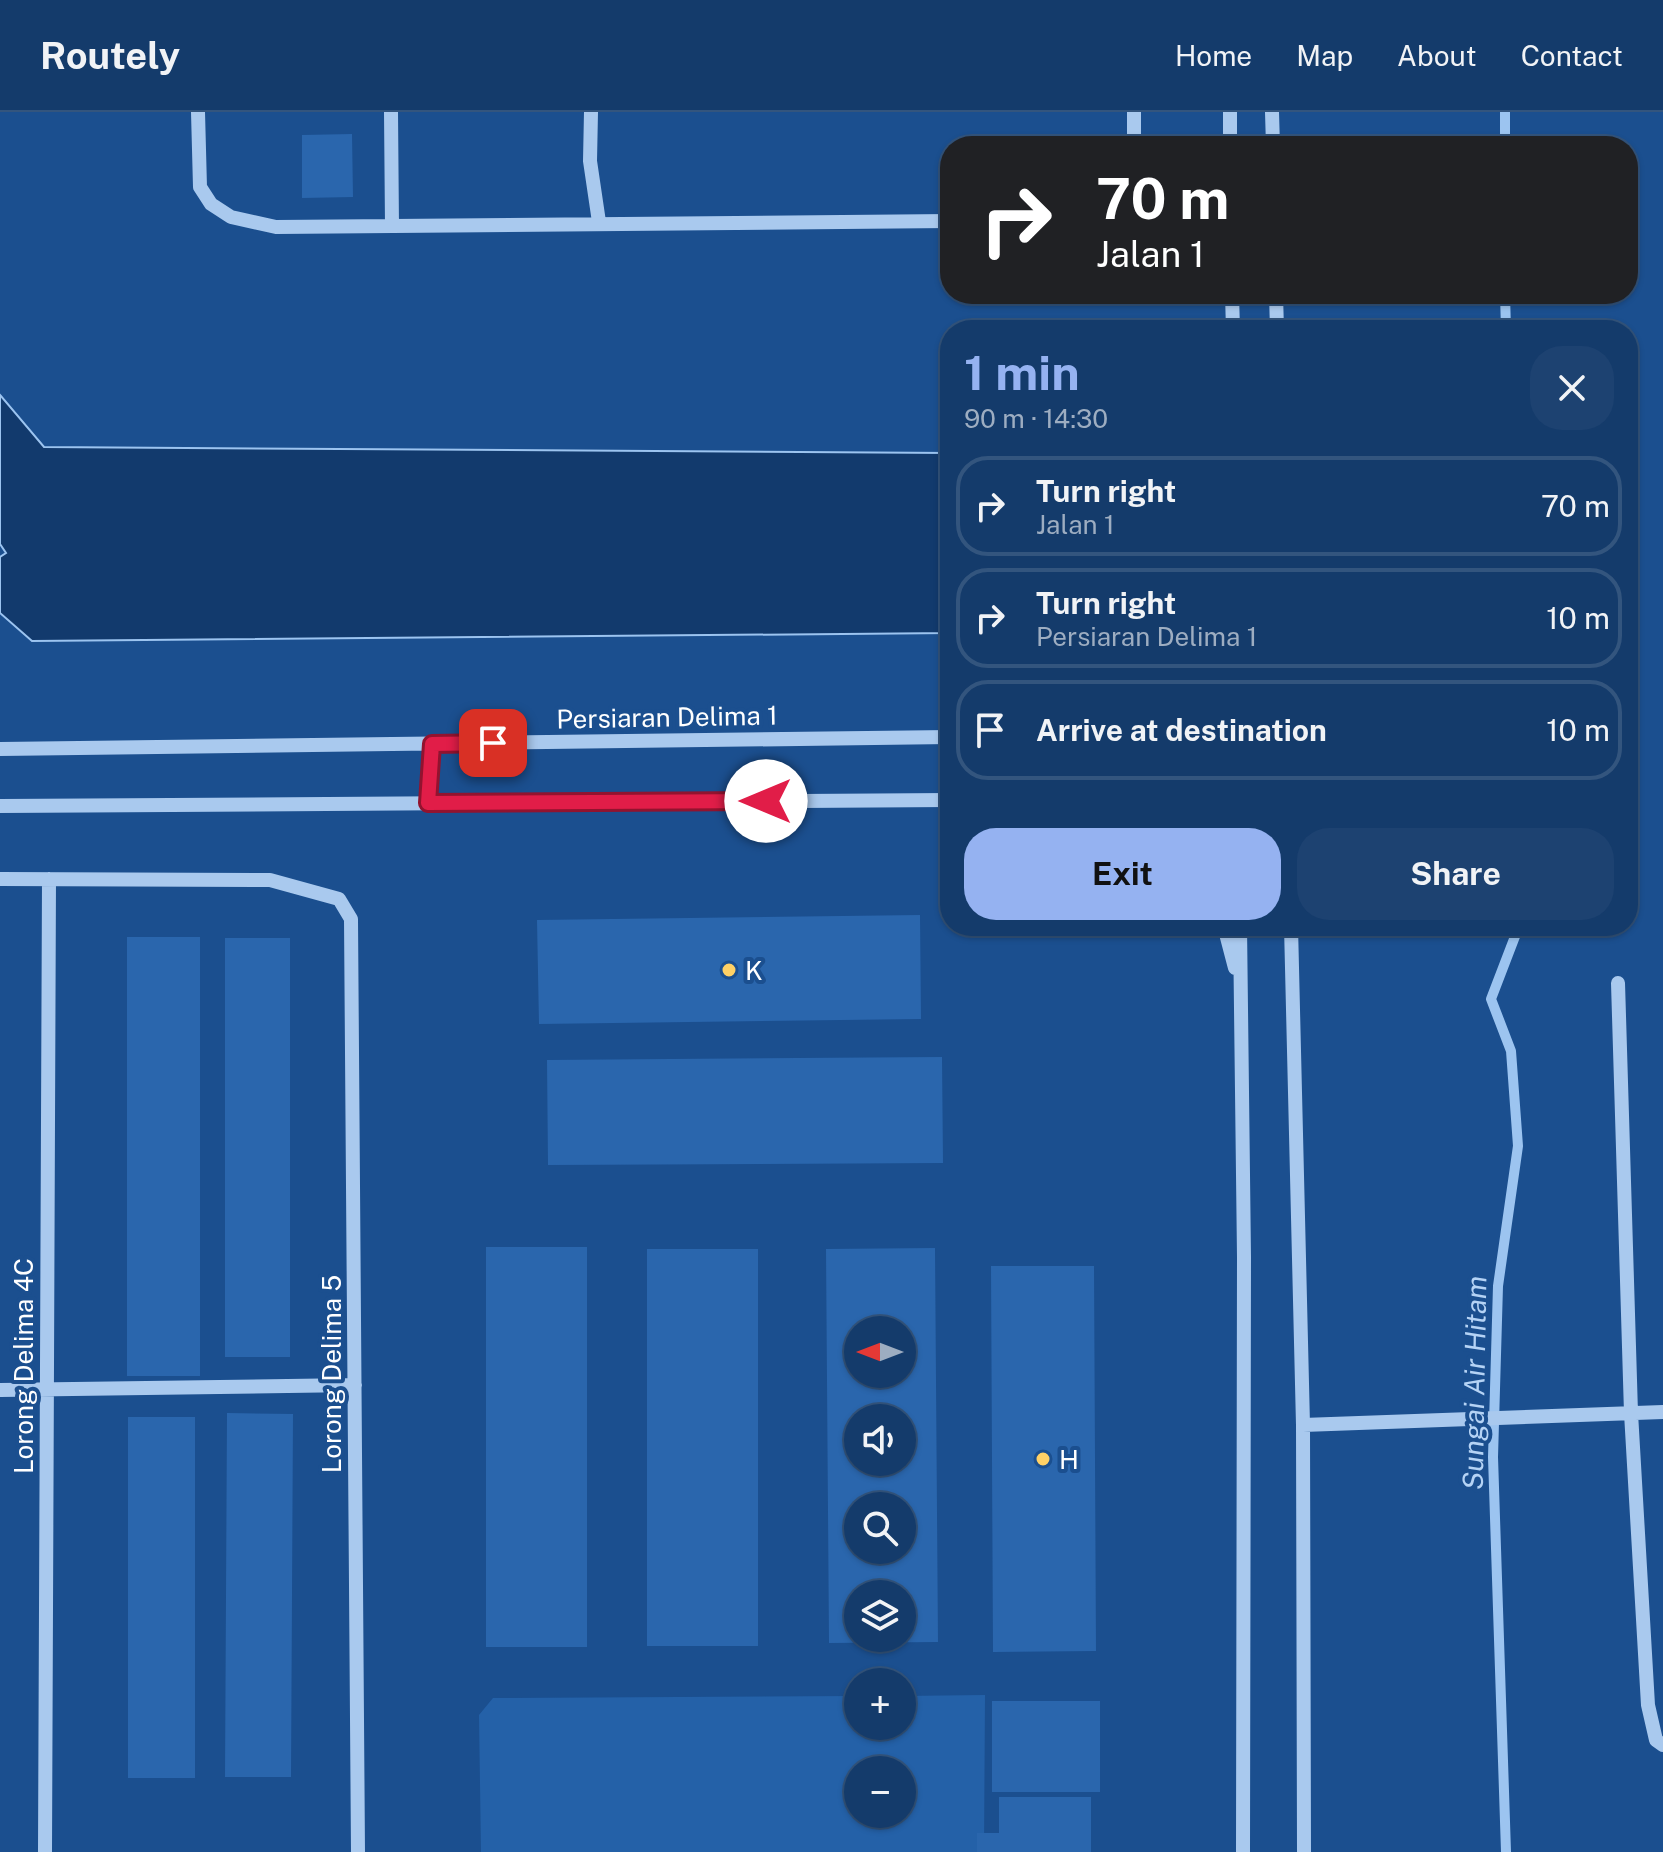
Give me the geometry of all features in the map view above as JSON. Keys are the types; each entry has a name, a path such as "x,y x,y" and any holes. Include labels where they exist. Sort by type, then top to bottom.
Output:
{"street":[{"path":"198,112 200,187 211,204 231,217 276,227 940,221"},
{"path":"391,112 392,226"},
{"path":"591,112 590,161 599,222"},
{"path":"1134,112 1134,136"},
{"path":"1230,112 1230,136"},
{"path":"1272,112 1273,136"},
{"name":"Persiaran Delima 1","path":"0,749 940,737"},
{"path":"428,803 432,744"},
{"path":"0,806 940,800"},
{"path":"0,879 49,879"},
{"name":"Lorong Delima 5","path":"49,879 270,880 339,899 351,919 358,1852"},
{"name":"Lorong Delima 4C","path":"45,1852 49,879"},
{"path":"1227,936 1241,992"},
{"path":"1240,936 1244,1257 1243,1852"},
{"path":"1291,936 1303,1425 1304,1852"},
{"path":"1618,983 1631,1413 1648,1705 1656,1740 1663,1745"},
{"path":"0,1390 355,1385"},
{"path":"1303,1425 1663,1412"}],"shaded area":[{"path":"0,395 44,447 940,453 940,633 32,641 0,613 0,557 6,553 0,544"},
{"path":"985,1695 984,1852 481,1852 479,1715 493,1698 844,1696 844,1740 916,1740 916,1696"}],"building":[{"path":"352,134 353,197 302,198 302,135"},
{"name":"K","path":"920,915 921,1019 539,1024 537,920"},
{"path":"127,937 200,937 200,1376 127,1376"},
{"path":"225,938 290,938 290,1357 225,1357"},
{"path":"942,1057 943,1163 548,1165 547,1060"},
{"path":"486,1247 587,1247 587,1647 486,1647"},
{"path":"935,1248 938,1642 916,1642 916,1580 844,1580 844,1643 829,1643 826,1249"},
{"path":"647,1249 758,1249 758,1646 647,1646"},
{"name":"H","path":"991,1266 1094,1266 1096,1651 993,1652"},
{"path":"227,1413 293,1414 291,1777 225,1777"},
{"path":"128,1417 195,1417 195,1778 128,1778"},
{"path":"992,1701 1100,1701 1100,1792 992,1792"},
{"path":"999,1797 1091,1797 1091,1852 977,1852 977,1833 999,1833"}],"waterway":[{"name":"Sungai Air Hitam","path":"1505,112 1505,136"},
{"name":"Sungai Air Hitam","path":"1505,304 1506,320"},
{"name":"Sungai Air Hitam","path":"1506,1852 1493,1457 1498,1286 1518,1146 1511,1051 1491,999 1515,936"}],"place":[{"name":"K","path":"729,970"},
{"name":"H","path":"1043,1459"}],"route":[{"path":"493,743 432,744 428,803 766,801"}]}
